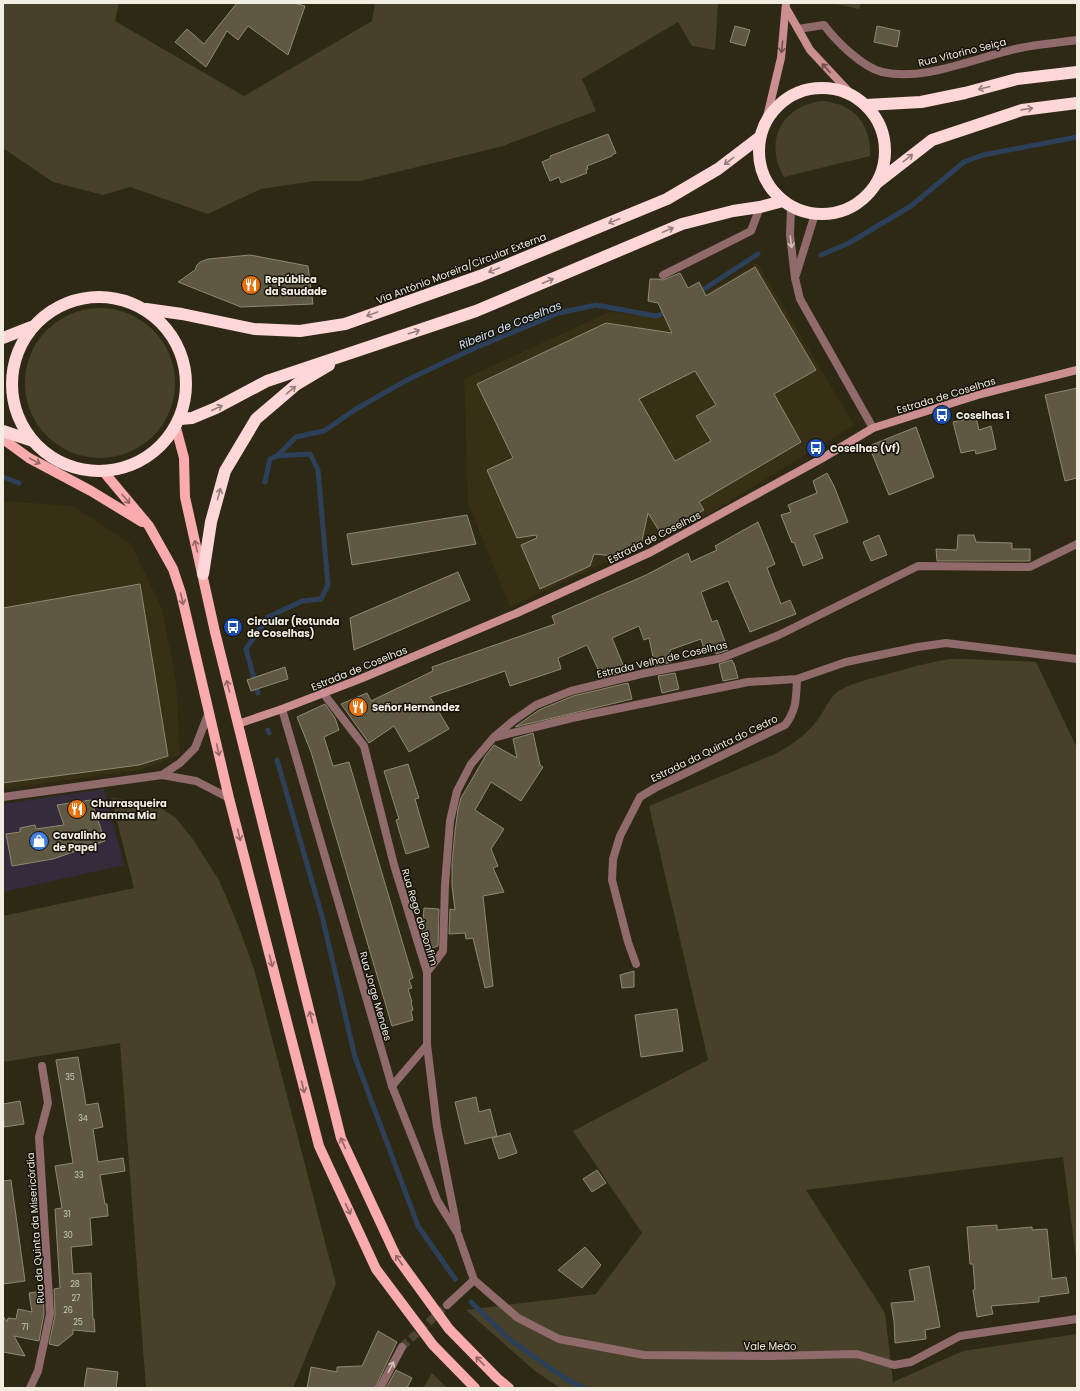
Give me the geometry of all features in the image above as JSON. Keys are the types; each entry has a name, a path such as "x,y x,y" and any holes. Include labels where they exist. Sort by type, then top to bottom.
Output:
{"highway":[{"path":"866,105 921,102 965,93 1017,79 1077,72"},
{"path":"878,182 885,163 885,142 879,122 866,105 853,96 834,89 814,88 795,94 779,105 766,121 760,137 758,155 762,172 770,188 787,204 803,211 815,214 833,214 851,208 866,197 878,182 932,140 1022,110 1077,103"},
{"name":"Via António Moreira/Circular Externa","path":"146,309 182,314 254,329 300,331 344,324 480,276 667,199 718,169 760,137"},
{"path":"178,423 216,408 267,381 476,311 682,224 733,212 787,204"},
{"path":"92,296 110,296 128,301 146,309 169,330 184,358 187,389 178,423 162,445 145,459 125,468 103,472 77,468 53,458 33,441 17,415 11,385 16,354 31,328 44,315 58,306 74,299 92,296"},
{"path":"3,338 31,328"},
{"path":"203,574 211,522 225,471 256,419 297,384 350,353"},
{"path":"3,431 33,441"}],"main road":[{"path":"178,423 184,458 185,497 215,632 341,1138 396,1256 448,1329 509,1388"},
{"path":"3,439 29,458 91,491 149,526"},
{"path":"103,472 149,526 173,569 181,593 229,798 319,1146 376,1269 433,1345 475,1388"}],"street":[{"path":"786,6 810,50 853,96"},
{"path":"766,121 781,58 786,6"},
{"name":"Rua Vitorino Seiça","path":"798,29 824,25 837,41 860,60 881,72 902,75 922,74 1020,48 1077,40"},
{"path":"787,204 795,278 800,299 874,428"},
{"path":"663,275 751,232 760,207"},
{"path":"795,278 815,214"},
{"name":"Estrada de Coselhas","path":"238,724 323,693 517,613 651,552 821,459 874,428 981,394 1077,370"},
{"name":"Estrada Velha de Coselhas","path":"427,972 443,951 445,885 450,821 457,791 471,764 494,737 513,721 536,705 571,691 641,674 722,658 779,635 918,566 1030,567 1077,544"},
{"path":"494,737 572,718 748,682 797,679 846,662 918,647 946,643 1077,659"},
{"name":"Estrada da Quinta do Cedro","path":"636,964 628,942 612,880 613,859 620,836 640,797 655,788 785,725 792,716 795,707 797,679"},
{"name":"Rua Rego do Bonfim","path":"323,693 364,746 394,865 427,972 427,1045 437,1126 458,1234"},
{"name":"Rua Jorge Mendes","path":"282,709 392,1086 437,1200 458,1234 474,1280"},
{"path":"162,775 180,763 195,748 209,712"},
{"path":"3,797 162,775 196,781 229,798"},
{"path":"392,1086 427,1045"},
{"name":"Rua da Quinta da Misericórdia","path":"30,1388 38,1371 50,1314 39,1137 48,1103 42,1066"},
{"path":"447,1305 474,1280"},
{"name":"Vale Meão","path":"474,1280 518,1318 559,1339 644,1355 771,1356 857,1354 894,1365 911,1362 960,1336 1077,1319"},
{"path":"380,1388 402,1347"}],"shaded area":[{"path":"3,3 119,3 115,21 244,96 372,21 375,3 718,3 718,5 715,50 692,46 678,22 582,79 596,111 503,146 360,181 314,181 261,189 208,214 130,187 103,195 53,182 3,148"},
{"path":"831,3 861,3 859,9"},
{"path":"823,101 844,106 859,118 868,135 870,156 784,177 778,164 775,150 776,138 780,127 787,117 797,110 809,104"},
{"path":"757,263 854,425 709,514 510,607 468,503 464,379 609,312 663,318"},
{"path":"107,308 129,313 142,320 158,335 170,354 174,368 174,398 170,412 163,425 148,441 129,453 115,457 93,458 71,453 58,446 37,425 30,412 26,398 25,376 30,354 37,341 58,320 71,313 85,309"},
{"path":"3,501 73,506 131,544 162,609 176,682 180,755 139,770 3,789"},
{"path":"949,659 1036,662 1077,748 1077,1266 1063,1157 806,1190 885,1313 893,1382 963,1351 1077,1334 1077,1388 560,1388 535,1371 466,1310 596,1294 642,1233 573,1131 708,1060 649,806 782,750 801,738 811,728 837,692 852,684"},
{"path":"104,789 124,865 3,892 3,804"},
{"path":"111,798 154,804 175,817 192,838 219,880 238,925 254,969 336,1284 293,1388 146,1388 120,1043 3,1062 3,916 134,888"},
{"path":"432,1373 447,1388 423,1388"}],"building":[{"path":"237,3 294,3 305,6 288,55 248,26 238,40 227,31 206,67 175,42 187,29 204,44"},
{"path":"735,26 750,30 745,46 730,42"},
{"path":"877,26 900,31 897,47 874,42"},
{"path":"608,134 616,153 587,166 587,173 561,183 559,177 550,181 542,162 551,158 550,156"},
{"path":"250,255 308,266 313,304 241,307 178,282 195,270 200,262 208,259"},
{"path":"755,267 816,370 774,394 801,442 699,502 704,510 667,532 660,532 648,513 641,545 614,556 594,554 590,566 540,589 521,545 537,538 536,535 517,538 487,470 513,458 477,384 606,323 672,333 658,303 648,301 650,279 663,280 680,273 688,288 699,282 706,296","holes":["695,371 716,405 696,416 711,441 675,461 639,399"]},
{"path":"1077,388 1077,478 1065,481 1045,395"},
{"path":"976,417 979,430 991,426 996,449 976,454 975,450 961,453 953,422"},
{"path":"916,427 934,477 889,495 869,446"},
{"path":"827,473 834,486 848,522 814,535 823,558 803,566 794,542 792,543 781,515 791,512 788,505 817,493 813,481"},
{"path":"467,515 476,544 352,565 347,534"},
{"path":"758,522 775,564 767,568 781,604 790,600 796,614 750,632 728,581 701,592 712,622 717,620 728,650 716,654 715,649 705,652 701,639 670,650 672,662 655,666 649,638 644,640 639,626 612,638 626,672 602,678 587,645 558,658 561,669 510,686 505,671 430,697 449,729 409,752 394,726 369,743 341,704 367,693 371,701 433,671 432,667 555,624 552,616 646,575 688,553 691,562 717,550 715,546"},
{"path":"879,535 887,555 871,561 863,542"},
{"path":"958,535 974,535 976,542 1012,543 1012,549 1030,549 1030,561 937,561 936,549 957,550"},
{"path":"458,572 470,600 354,650 350,618"},
{"path":"140,584 168,756 139,765 3,783 3,608"},
{"path":"732,660 738,678 723,681 719,664"},
{"path":"285,667 288,679 251,691 247,680"},
{"path":"675,673 679,689 662,693 658,676"},
{"path":"628,683 632,699 515,727 539,710 573,696"},
{"path":"325,704 335,718 339,730 324,737 333,766 349,762 413,978 409,980 412,988 408,989 412,1002 413,1010 411,1011 413,1020 392,1026 311,752 297,717"},
{"path":"533,733 540,765 543,767 521,801 491,782 475,810 504,829 491,849 498,866 493,868 504,892 483,896 493,986 485,988 473,938 466,939 465,933 449,934 450,909 455,910 452,886 452,864 458,809 461,798 486,755 494,745 517,758 513,739"},
{"path":"408,764 419,798 415,799 429,847 406,854 396,820 399,819 384,771"},
{"path":"91,800 105,841 53,859 12,866 6,834 20,832 20,828 35,825 36,829 64,825 57,805"},
{"path":"424,908 439,909 438,946 426,950 422,938"},
{"path":"634,971 634,987 622,988 620,975"},
{"path":"677,1009 683,1051 641,1057 635,1015"},
{"path":"78,1057 86,1105 98,1103 103,1127 93,1129 98,1162 123,1158 125,1171 100,1175 105,1204 107,1204 108,1216 90,1218 92,1245 71,1247 73,1274 91,1273 95,1332 73,1330 73,1334 58,1346 49,1344 55,1315 54,1289 60,1288 55,1209 62,1208 55,1166 73,1163 56,1060"},
{"path":"476,1097 479,1112 490,1109 497,1136 465,1144 455,1102"},
{"path":"20,1101 24,1124 4,1127 3,1104"},
{"path":"510,1133 517,1153 499,1159 492,1138"},
{"path":"597,1170 606,1183 592,1192 583,1179"},
{"path":"11,1180 25,1281 3,1284 3,1181"},
{"path":"997,1225 997,1230 1032,1227 1032,1230 1047,1229 1052,1279 1066,1277 1069,1293 1039,1297 1039,1302 991,1306 993,1314 977,1317 973,1290 975,1289 973,1264 970,1264 967,1227"},
{"path":"585,1247 601,1265 582,1288 558,1270"},
{"path":"929,1266 940,1327 925,1330 926,1339 895,1343 891,1303 915,1301 909,1270"},
{"path":"43,1291 44,1314 39,1341 14,1336 25,1356 3,1352 3,1316 7,1322 8,1318 16,1319 18,1309 32,1312 29,1293"},
{"path":"378,1331 397,1342 375,1388 307,1388 311,1367 337,1372 337,1367 362,1366"},
{"path":"87,1368 118,1372 116,1388 84,1388"},
{"path":"396,1370 412,1378 407,1388 386,1388"}],"waterway":[{"name":"Ribeira de Coselhas","path":"821,255 849,243 911,206 964,162 983,155 1077,137"},
{"name":"Ribeira de Coselhas","path":"698,293 758,254"},
{"name":"Ribeira de Coselhas","path":"277,456 296,437 324,431 356,409 407,380 475,348 559,313 596,305 656,316 668,312"},
{"path":"258,693 246,649 268,617 302,601 321,599 328,585 318,470 310,454 277,456 270,459 265,482"},
{"name":"Ribeira de Coselhas","path":"3,477 19,483"},
{"path":"277,760 322,916 355,1057 418,1226 455,1279"},
{"path":"471,1302 509,1339 563,1377 584,1388"}],"tunnel":[{"path":"402,1347 447,1305"}],"place":[{"name":"República da Saudade","path":"251,285"},
{"name":"Coselhas 1","path":"942,415"},
{"name":"Coselhas (Vf)","path":"816,448"},
{"name":"Circular (Rotunda de Coselhas)","path":"233,627"},
{"name":"Señor Hernandez","path":"358,707"},
{"name":"Churrasqueira Mamma Mia","path":"77,809"},
{"name":"Cavalinho de Papel","path":"39,841"}]}
